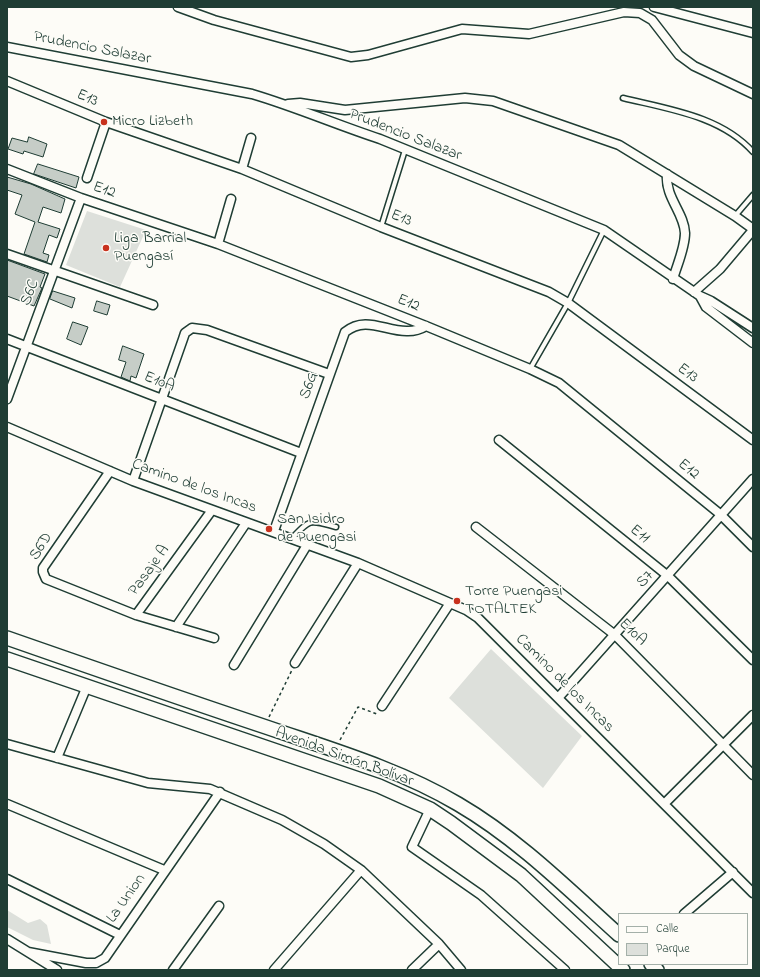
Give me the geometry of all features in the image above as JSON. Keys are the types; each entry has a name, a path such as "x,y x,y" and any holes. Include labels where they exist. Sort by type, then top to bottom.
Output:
{"highway":[{"name":"Avenida Simón Bolívar","path":"7,638 335,750 423,785 458,804 503,834 543,866 618,934"},
{"name":"Avenida Simón Bolívar","path":"7,659 379,786 430,809 521,875 623,970"}],"street":[{"path":"178,7 214,20 351,57 368,55 462,29 529,34 627,9 640,13 652,20 679,55 694,66 753,94"},
{"path":"654,7 753,33"},
{"name":"Prudencio Salazar","path":"7,47 252,94 285,104 405,150 604,230 673,279 697,294 706,307 753,343"},
{"name":"E13","path":"7,81 106,122 242,169 381,226 549,292 568,303 753,440"},
{"path":"285,104 300,103 345,110 465,98 492,102 619,145 735,216 753,230 697,294 711,301 753,328"},
{"path":"87,178 106,122"},
{"path":"242,169 251,138"},
{"name":"E12","path":"7,168 81,198 218,244 426,326 530,369 559,383 720,514 753,547"},
{"path":"667,174 666,184 668,191 685,232 673,279"},
{"name":"S6C","path":"7,399 81,198"},
{"path":"218,244 232,199"},
{"path":"7,254 153,305"},
{"name":"S6G","path":"274,531 345,332 352,326 366,323 405,331 417,330 426,326"},
{"path":"133,481 186,333 192,328 196,328 329,374"},
{"name":"E10A","path":"7,339 301,453"},
{"name":"Camino de los Incas","path":"7,427 133,481 246,523 274,531 307,545 358,563 450,603 478,618 753,893"},
{"name":"E11","path":"499,440 668,576 753,660"},
{"name":"S6D","path":"110,471 43,568 43,572 46,579 136,614"},
{"name":"S7","path":"558,698 668,576 720,514 753,479"},
{"name":"Pasaje A","path":"212,510 136,614 214,638"},
{"path":"176,627 246,523"},
{"name":"E10A","path":"476,527 615,635 753,775"},
{"path":"234,665 307,545"},
{"path":"295,663 358,563"},
{"path":"382,706 450,603"},
{"path":"57,758 87,686"},
{"path":"664,804 753,715"},
{"path":"7,744 148,784 201,787 220,792 282,820 324,844 361,870 439,944 461,970"},
{"name":"La Union","path":"28,952 86,963 96,963 105,958 164,870 220,792"},
{"path":"7,804 164,870"},
{"path":"430,809 412,847 481,895 565,970"},
{"path":"274,970 361,870"},
{"path":"685,913 733,872"},
{"path":"7,879 120,934"},
{"path":"173,970 219,906"},
{"path":"7,939 57,970"},
{"path":"412,970 439,944"}],"lane":[{"path":"623,98 716,124 731,132 753,152"},
{"path":"381,226 405,150"},
{"path":"735,216 753,194"},
{"path":"530,369 568,303 604,230"},
{"path":"292,538 306,524 313,521 336,527"}],"path":[{"path":"264,727 295,663"},
{"path":"335,750 358,706 377,714 382,706"}],"green space":[{"name":"Liga Barrial Puengasí","path":"87,211 146,230 120,287 66,265"},
{"path":"491,649 582,736 543,788 449,698"},
{"path":"7,910 28,923 40,919 47,925 51,944 33,940 7,927"}],"building":[{"path":"29,137 47,144 43,157 24,151 23,154 8,149 12,138 27,142"},
{"path":"38,164 79,177 76,188 34,174"},
{"path":"7,177 31,184 65,199 61,213 43,207 38,222 60,229 57,238 49,235 43,253 49,255 47,262 24,254 35,222 15,214 22,195 7,190"},
{"path":"7,260 45,274 40,287 42,288 34,306 7,296"},
{"path":"53,291 75,298 72,308 50,299"},
{"path":"97,301 110,305 107,315 94,311"},
{"path":"73,322 88,327 81,345 67,339"},
{"path":"123,346 144,354 136,378 131,376 130,381 121,377 126,362 119,360"}],"place":[{"name":"Micro Lizbeth","path":"104,122"},
{"name":"Liga Barrial Puengasí","path":"106,248"},
{"name":"San Isidro de Puengasi","path":"269,529"},
{"name":"Torre Puengasi TOTALTEK","path":"457,601"}]}
